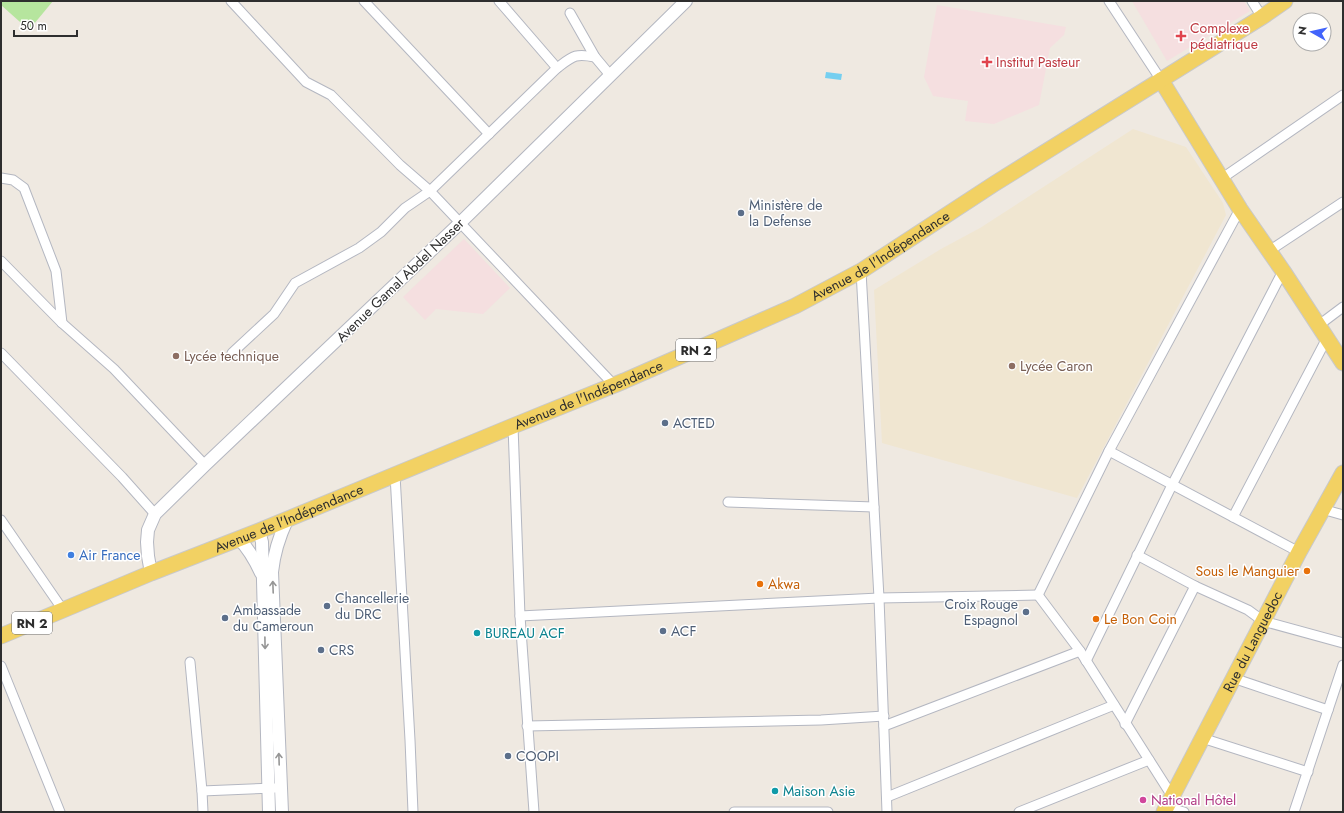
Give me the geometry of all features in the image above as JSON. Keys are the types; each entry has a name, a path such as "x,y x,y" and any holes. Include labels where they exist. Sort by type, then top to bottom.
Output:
{"main road":[{"name":"Avenue de l'Indépendance","path":"1,636 151,573 287,520 614,385 795,306 860,271 994,184 1262,17 1285,1"},
{"path":"1161,80 1240,209 1343,362"},
{"name":"Rue du Languedoc","path":"1168,805 1299,552 1343,473"}],"street":[{"path":"232,1 306,82 331,95 400,165 430,191 614,385"},
{"path":"364,1 489,134"},
{"path":"500,1 557,68"},
{"name":"Avenue Gamal Abdel Nasser","path":"151,573 147,542 148,530 155,514 460,223 686,1"},
{"path":"1109,1 1161,80"},
{"path":"1252,1 1262,17"},
{"path":"570,13 595,57 610,75"},
{"path":"232,353 274,314 295,283 359,248 381,232 405,208 430,191 557,68 575,56 582,54 595,57"},
{"path":"1221,179 1343,95"},
{"path":"1,178 13,180 24,188 56,271 62,323"},
{"path":"1269,251 1343,202"},
{"path":"1038,595 1109,451 1240,209"},
{"path":"1,261 62,323 114,369 205,465"},
{"path":"860,271 879,598 888,812"},
{"path":"1086,661 1137,555 1283,271"},
{"path":"1318,325 1343,307"},
{"path":"1233,517 1327,338"},
{"path":"1,353 122,477 155,514"},
{"path":"513,426 520,616 534,812"},
{"path":"1109,451 1172,486 1299,552"},
{"path":"395,475 410,732 413,812"},
{"path":"728,502 874,507"},
{"path":"1322,509 1343,515"},
{"path":"1,520 63,610"},
{"path":"270,812 274,788 272,572 278,540 287,520"},
{"path":"259,531 262,542 262,576 274,788 282,812"},
{"path":"239,539 247,547 262,576"},
{"path":"1137,555 1195,586 1248,610 1263,621 1343,643"},
{"path":"1125,724 1195,586"},
{"path":"520,616 879,598 1038,595"},
{"path":"1038,595 1080,651 1149,760 1168,805 1184,812"},
{"path":"884,726 1080,651"},
{"path":"190,662 203,812"},
{"path":"1294,812 1343,665"},
{"path":"1,666 60,812"},
{"path":"1233,678 1328,710"},
{"path":"887,797 1114,705"},
{"path":"527,726 821,720 884,716"},
{"path":"1202,738 1308,772"},
{"path":"1019,812 1149,760"},
{"path":"202,791 274,788"},
{"path":"734,812 828,812"}],"shaded area":[{"name":"Complexe pédiatrique","path":"1132,1 1244,1 1250,11 1167,61"},
{"name":"Institut Pasteur","path":"937,5 1066,27 1064,35 1050,48 1039,105 994,124 965,121 968,101 933,96 924,77"},
{"name":"Lycée Caron","path":"1133,129 1186,147 1223,203 1226,215 1077,498 882,443 874,290 941,249 980,228"},
{"path":"464,239 510,288 483,314 436,309 425,320 403,297"}],"green space":[{"path":"1,1 53,1 29,30 1,5"}],"water":[{"path":"826,72 842,74 841,80 825,78"}],"place":[{"name":"Complexe pédiatrique","path":"1181,36"},
{"name":"Institut Pasteur","path":"987,62"},
{"name":"Ministère de la Defense","path":"741,213"},
{"name":"Lycée technique","path":"176,356"},
{"name":"Lycée Caron","path":"1012,366"},
{"name":"ACTED","path":"665,423"},
{"name":"Air France","path":"71,555"},
{"name":"Sous le Manguier","path":"1307,571"},
{"name":"Akwa","path":"760,584"},
{"name":"Chancellerie du DRC","path":"327,606"},
{"name":"Croix Rouge Espagnol","path":"1026,612"},
{"name":"Ambassade du Cameroun","path":"225,618"},
{"name":"Le Bon Coin","path":"1096,619"},
{"name":"ACF","path":"663,631"},
{"name":"BUREAU ACF","path":"477,633"},
{"name":"CRS","path":"321,650"},
{"name":"COOPI","path":"508,756"},
{"name":"Maison Asie","path":"775,791"},
{"name":"National Hôtel","path":"1143,800"}]}
